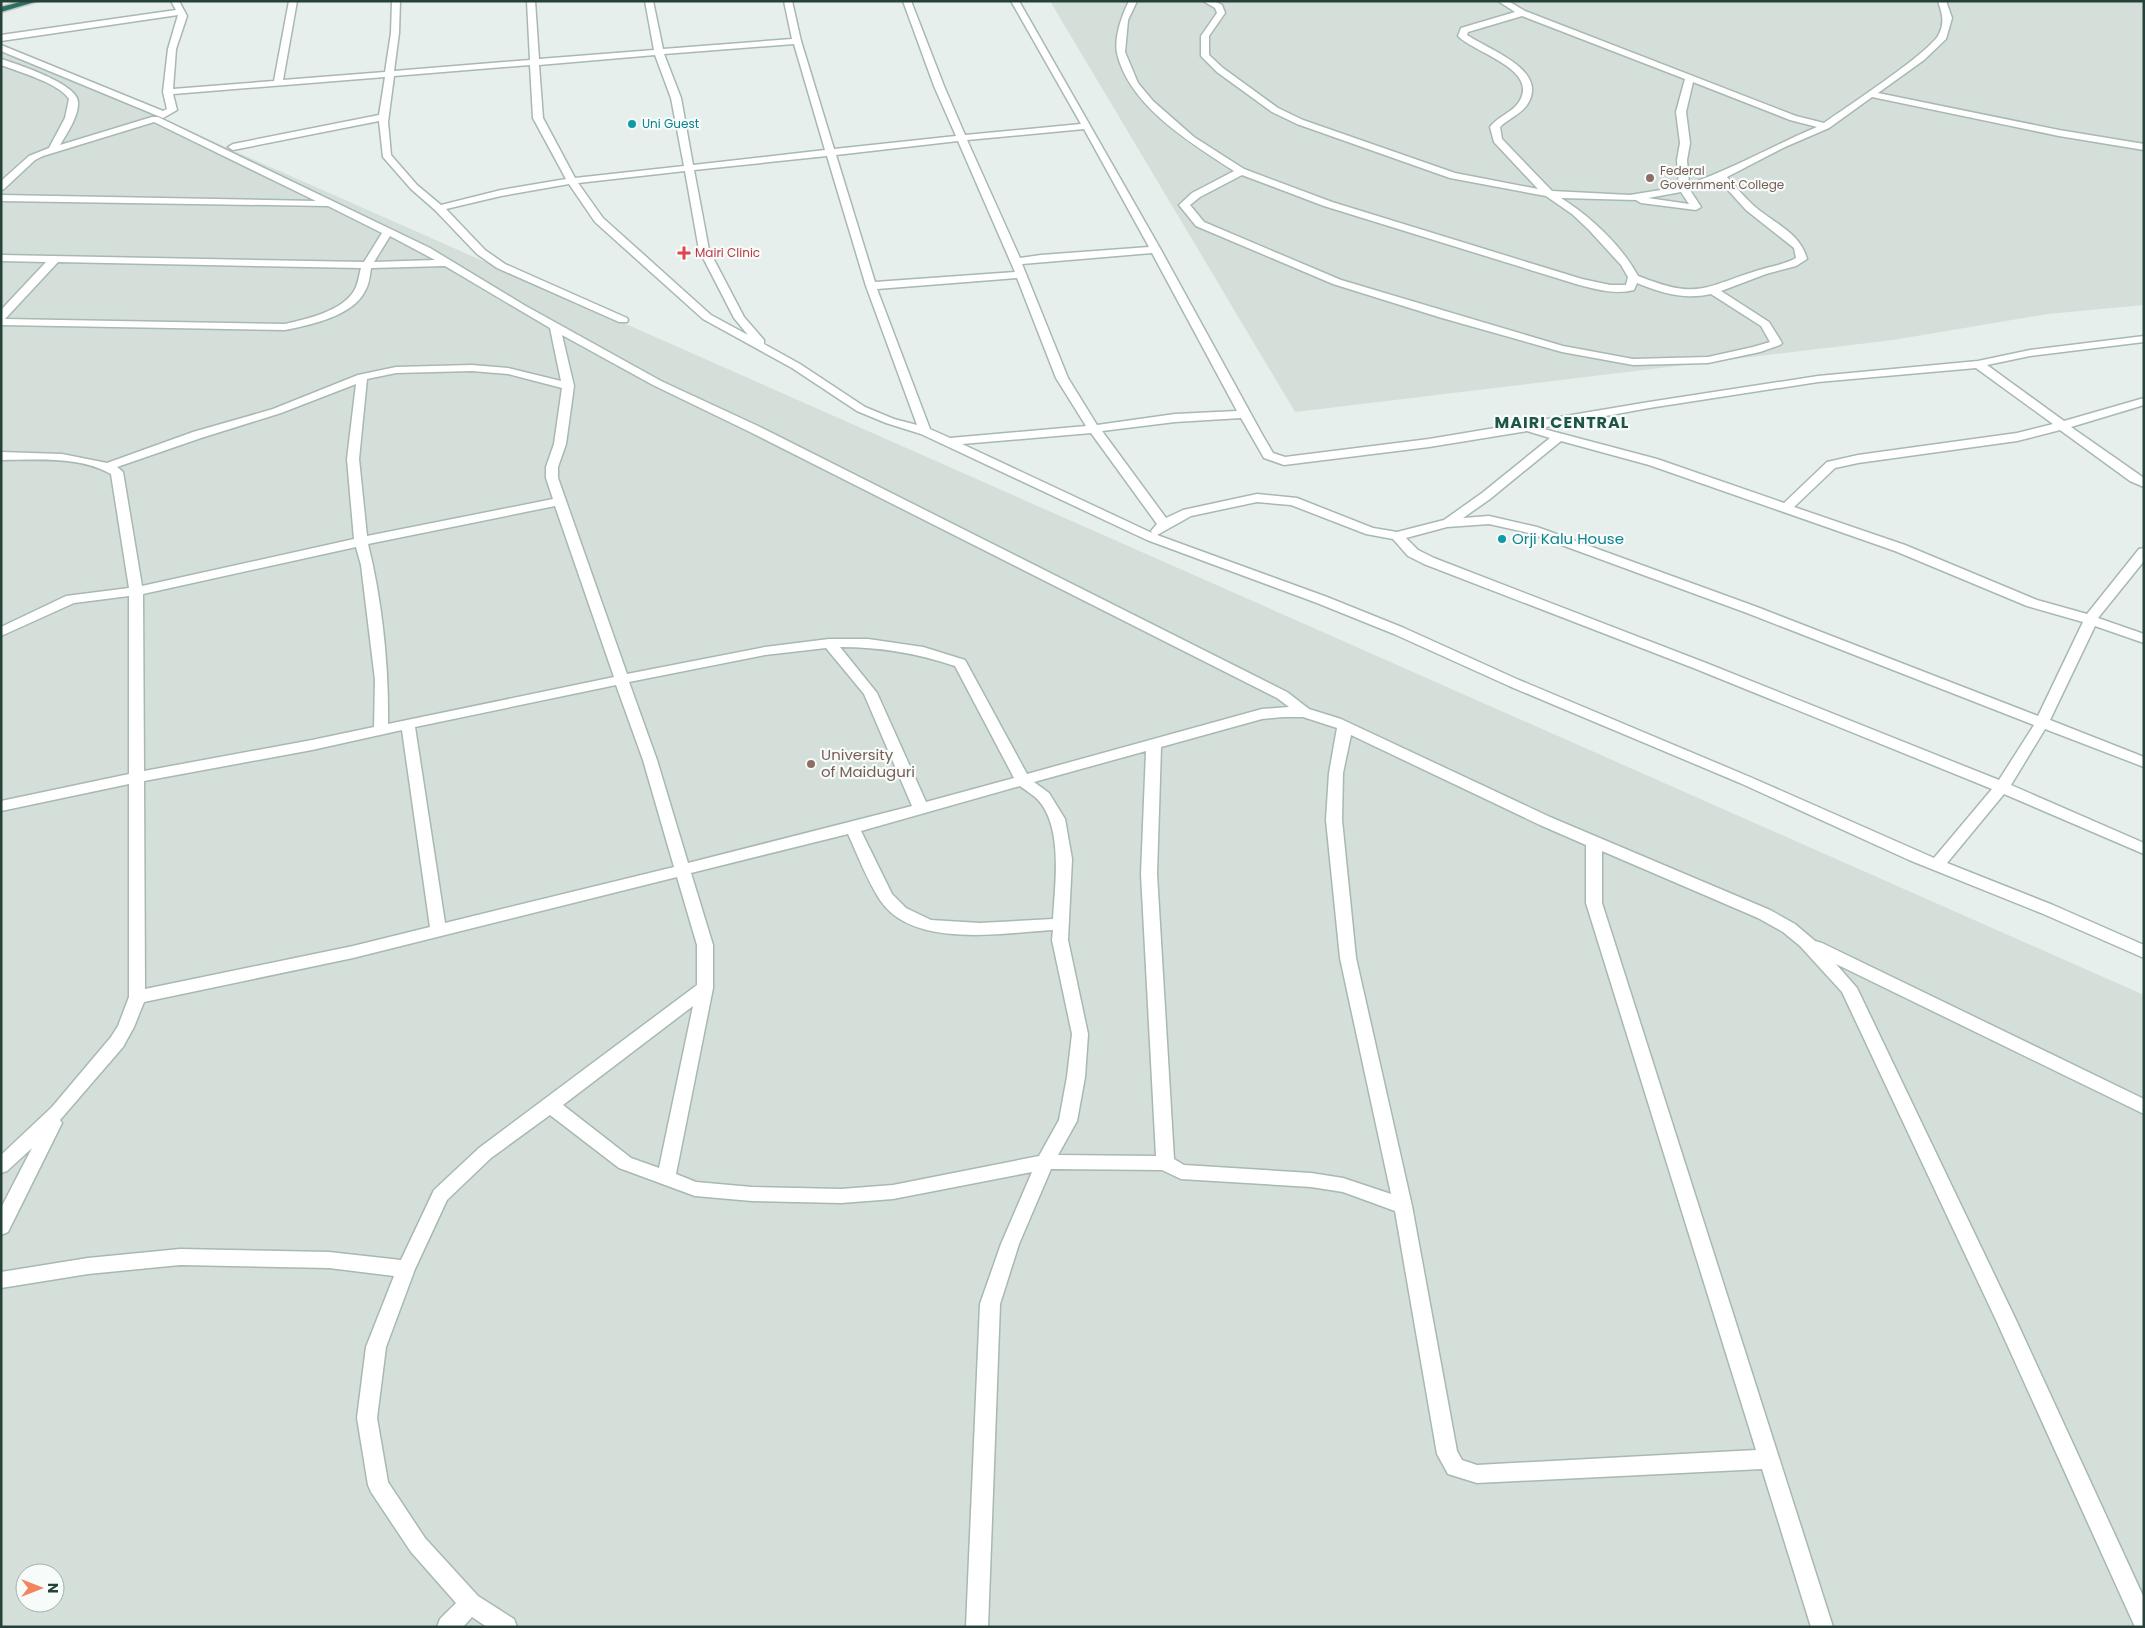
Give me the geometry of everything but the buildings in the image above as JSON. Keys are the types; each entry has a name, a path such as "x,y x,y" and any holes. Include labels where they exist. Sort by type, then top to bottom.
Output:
{"highway":[{"path":"1,10 9,4 34,1"}],"street":[{"path":"1,48 163,115 172,110 168,92 172,50 183,16 175,1"},
{"path":"278,84 293,1"},
{"path":"396,1 395,33 388,75 384,118 386,155 414,187 439,208 481,252 502,266 623,320"},
{"path":"531,1 538,118 572,181 599,220 707,318 796,366 861,409 890,421 925,431 1151,537 1322,600 1398,631 1514,683 1736,776 1937,865 2046,909 2144,952"},
{"path":"650,1 659,53 676,98 704,250 739,318 768,350"},
{"path":"788,1 797,42 871,286 925,431"},
{"path":"907,1 939,86 1016,262 1062,378 1094,429 1164,524"},
{"path":"1015,1 1156,250 1243,414 1268,455 1284,461 1429,443 1649,405 1818,379 1978,364 2030,353 2144,339"},
{"path":"1133,1 1124,20 1121,52 1134,84 1150,103 1191,139 1241,172 1328,204 1580,282 1630,288 1633,278 1626,264 1593,228 1576,212 1549,194 1497,140 1495,128 1499,121 1523,105 1528,93 1525,76 1518,69 1472,44 1462,36 1464,30 1522,13"},
{"path":"1207,1 1219,7 1221,13 1205,36 1205,56 1220,70 1275,110 1300,122 1452,176 1549,194 1630,198 1685,208 1696,207 1684,189 1682,160 1684,143 1681,112 1689,79"},
{"path":"1502,1 1522,13 1689,79 1793,118 1826,126"},
{"path":"1630,198 1684,189 1721,176 1782,145 1826,126 1921,58 1943,37 1948,18 1942,1"},
{"path":"1,38 181,12"},
{"path":"168,92 797,42"},
{"path":"2,64 47,80 72,94 74,99 69,122 53,149"},
{"path":"1871,94 2059,133 2144,147"},
{"path":"232,147 351,122 384,118"},
{"path":"1,187 32,158 53,149 155,119 448,263 513,304 658,383 754,428 1282,695 1304,712"},
{"path":"439,208 501,193 572,181 1087,126"},
{"path":"1241,172 1196,195 1184,205 1200,224 1337,282 1562,349 1633,362 1652,362 1708,360 1756,350 1776,343 1765,324 1712,290"},
{"path":"1633,278 1664,288 1692,294 1712,290 1762,272 1791,266 1802,259 1798,247 1780,230 1750,208 1721,176"},
{"path":"1,198 329,204"},
{"path":"1,322 285,328 316,320 348,304 360,292 367,265 387,233"},
{"path":"1016,262 1040,258 1156,250"},
{"path":"1,258 367,265 448,263"},
{"path":"1,317 55,259"},
{"path":"871,286 1020,275"},
{"path":"555,326 568,386 560,444 552,467 552,478 650,760 705,945 704,988 666,1180"},
{"path":"1978,364 2134,478 2144,483"},
{"path":"1,456 49,457 109,466 197,435 277,411 362,377 414,368 472,368 508,371 568,386"},
{"path":"362,377 353,460 361,541 367,565 382,680 381,730"},
{"path":"1785,509 1831,465 2017,437 2144,401"},
{"path":"946,442 1094,429 1175,418 1243,414"},
{"path":"1523,428 1560,436 1653,462 1900,548 2032,603 2091,620 2144,639"},
{"path":"1447,523 1486,496 1560,436"},
{"path":"1,1166 58,1112 117,1042 126,1027 136,997 136,591 117,472 109,466"},
{"path":"1151,537 1164,524 1187,512 1257,498 1293,502 1370,531 1397,536 1447,523 1489,520 1533,530 1743,606 2144,762"},
{"path":"1,632 71,599 136,591 278,561 361,541 559,501"},
{"path":"1397,536 1412,553 1429,561 1701,666 2002,787 2144,849"},
{"path":"1937,865 2002,787 2042,723 2094,613 2144,552"},
{"path":"829,643 870,693 921,810"},
{"path":"1,806 137,777 225,762 408,725 765,651 829,643 878,644 923,651 960,663 1023,781 1044,797 1057,819 1064,859 1060,940 1080,1034 1076,1077 1068,1121 1045,1162 1010,1244 990,1304 977,1627"},
{"path":"136,997 353,952 438,929 852,828 1262,714 1304,712 1319,715 1545,821 1764,914 1789,928 1806,942 1850,988 2006,1320 2144,1623"},
{"path":"408,725 438,929"},
{"path":"1345,726 1336,773 1334,820 1348,958 1403,1206 1447,1454 1455,1467 1477,1474 1769,1458"},
{"path":"1154,743 1149,874 1165,1163"},
{"path":"852,828 886,897 900,912 929,926 980,929 1060,924"},
{"path":"1594,841 1594,903 1822,1627"},
{"path":"1806,942 2144,1107"},
{"path":"506,1627 470,1602 418,1545 378,1484 367,1418 376,1347 406,1269 440,1195 486,1153 551,1106 704,988"},
{"path":"551,1106 625,1163 666,1180 695,1189 752,1194 840,1196 893,1192 1045,1162 1165,1163 1181,1172 1311,1180 1342,1185 1403,1206"},
{"path":"1,1227 58,1112"},
{"path":"1,1280 88,1266 180,1257 329,1260 406,1269"},
{"path":"448,1627 470,1602"}],"shaded area":[{"name":"Federal Government College","path":"1050,1 2144,1 2144,305 2048,314 1893,340 1295,412"},
{"name":"University of Maiduguri","path":"1,53 96,87 232,150 2144,995 2144,1627 1,1627"}],"place":[{"name":"Uni Guest","path":"632,124"},
{"name":"Federal Government College","path":"1650,178"},
{"name":"Mairi Clinic","path":"684,253"},
{"name":"Orji Kalu House","path":"1502,539"},
{"name":"University of Maiduguri","path":"811,764"}],"district":[{"name":"MAIRI CENTRAL","path":"1562,422"}]}
